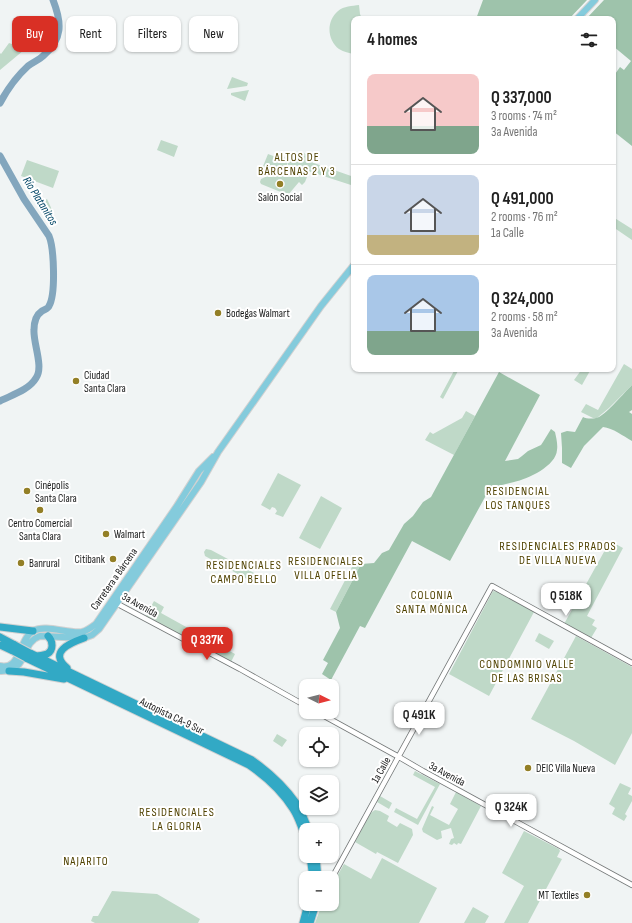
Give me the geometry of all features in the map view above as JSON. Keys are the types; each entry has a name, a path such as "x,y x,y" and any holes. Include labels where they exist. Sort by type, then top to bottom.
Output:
{"highway":[{"path":"0,627 33,631"},
{"path":"0,634 8,641"},
{"path":"31,655 46,654 51,649 52,642 48,636"},
{"name":"Autopista CA-9 Sur","path":"0,637 8,641 13,648"},
{"path":"73,677 59,660 59,655 64,647 84,638"},
{"name":"Autopista CA-9 Sur","path":"0,645 31,655 243,762 258,772 279,791 293,809 299,823"},
{"path":"0,648 13,648"},
{"name":"Autopista CA-9 Sur","path":"31,655 73,677 252,760 281,784 298,805 306,823"},
{"path":"9,671 73,677"},
{"path":"303,923 306,911"},
{"path":"310,923 314,911"}],"main road":[{"path":"580,16 595,0"},
{"name":"Carretera a Bárcena","path":"33,631 44,629 84,632 96,624 114,602 201,482 218,452 321,306 351,269"},
{"name":"Carretera a Bárcena","path":"84,638 92,635 99,629 114,602 199,471 218,452"},
{"path":"201,482 199,471 207,471"},
{"path":"0,666 9,666 14,662 25,639 33,631"},
{"path":"0,671 9,671 16,668 29,645 40,636 84,638"}],"street":[{"name":"1a Calle","path":"336,871 492,586 632,663"},
{"name":"3a Avenida","path":"114,602 299,702"},
{"name":"3a Avenida","path":"330,719 632,885"}],"green space":[{"path":"483,0 587,0 572,16 477,16"},
{"path":"604,0 632,0 632,146 616,133 616,73 620,67 624,70 631,61 616,48 616,16 589,16"},
{"path":"359,5 361,16 351,16 351,54 339,49 332,41 330,36 330,25 334,15 340,9 348,6"},
{"path":"9,43 12,44 12,52 22,52 0,70 0,53 1,54"},
{"path":"232,77 248,83 247,86 227,89"},
{"path":"249,90 245,101 231,95 231,93"},
{"path":"161,140 178,146 174,157 157,150"},
{"path":"296,152 301,152 309,157 311,162 351,176 351,185 308,171 302,174 293,173 288,165 288,160"},
{"path":"268,154 276,157 280,155 288,159 287,165 259,176"},
{"path":"27,160 59,171 53,188 21,176"},
{"path":"287,167 296,175 302,175 309,172 305,182 302,185 299,182 288,195 261,184 261,179"},
{"path":"47,199 53,212 46,216 40,203"},
{"path":"616,219 632,229 632,240 616,229"},
{"path":"624,364 632,369 632,385 597,418 593,418 581,412 586,404 598,410"},
{"path":"453,372 457,372 443,399 440,397"},
{"path":"499,372 540,395 505,461 518,459 528,451 541,445 551,429 555,432 557,441 555,456 552,461 533,475 490,488 450,561 412,541 365,628 360,626 332,679 330,679 322,674 328,663 323,660 340,628 336,612 361,564 374,563 382,553 389,550 404,524 413,516 423,502 431,497"},
{"path":"580,372 589,372 582,385 574,380"},
{"path":"632,385 632,410 629,412 632,414 632,441 603,427 584,446 571,468 562,463 561,433 567,431 575,432 583,417 593,418 602,415"},
{"path":"466,411 475,416 454,455 425,440 430,432 433,434 462,418"},
{"path":"278,473 301,485 283,517 275,514 277,511 275,508 272,507 270,510 261,505"},
{"path":"321,496 342,508 320,549 299,538"},
{"path":"610,541 623,548 587,616 595,620 592,625 597,628 591,638 564,624"},
{"path":"206,549 211,550 260,576 256,584 205,556 204,552"},
{"path":"361,564 336,612 330,609 353,565"},
{"path":"493,591 498,592 534,612 489,696 449,674"},
{"path":"154,601 164,607 161,613 235,654 231,662 146,616"},
{"path":"539,633 554,641 549,649 535,641"},
{"path":"576,636 632,667 632,733 615,765 574,741 531,719"},
{"path":"277,734 287,740 282,747 273,741"},
{"path":"415,771 440,784 418,825 394,812 396,808 417,819 435,787 413,775"},
{"path":"620,783 631,788 628,794 632,796 632,801 625,814 627,816 624,821 612,814 615,808 609,804"},
{"path":"456,792 481,806 461,844 458,843 457,845 454,843 452,845 449,844 451,839 454,838 451,828 441,831 442,838 437,840 423,832 422,829 432,806 434,807 430,815 449,825 458,809 450,804"},
{"path":"380,796 392,803 389,809 377,802"},
{"path":"375,810 389,816 387,821 397,827 400,823 412,829 413,835 398,863 377,852 376,854 355,842 370,814"},
{"path":"524,831 559,849 560,851 557,857 562,859 528,923 504,923 524,886 502,873"},
{"path":"382,858 437,888 419,923 315,923 319,911 339,911 339,873 344,864 371,879"},
{"path":"112,891 157,894 200,919 198,923 95,923 91,921 93,916 98,916"},
{"path":"473,907 489,916 485,923 464,923"}],"waterway":[{"name":"Río Platanitos","path":"0,103 20,74 28,66 40,59 50,50 54,43 59,30 59,23 53,0"},
{"name":"Río Platanitos","path":"0,156 24,199 49,236 54,271 53,292 49,306 38,315 34,325 34,335 39,361 39,368 36,378 29,386 20,392 0,401"}],"place":[{"name":"Salón Social","path":"280,184"},
{"name":"Bodegas Walmart","path":"218,313"},
{"name":"Ciudad Santa Clara","path":"76,381"},
{"name":"Cinépolis Santa Clara","path":"27,491"},
{"name":"Centro Comercial Santa Clara","path":"40,510"},
{"name":"Walmart","path":"106,534"},
{"name":"Citibank","path":"113,559"},
{"name":"Banrural","path":"21,563"},
{"name":"DEIC Villa Nueva","path":"528,768"},
{"name":"MT Textiles","path":"587,895"}],"district":[{"name":"ALTOS DE BÁRCENAS 2 Y 3","path":"297,164"},
{"name":"RESIDENCIAL LOS TANQUES","path":"518,498"},
{"name":"RESIDENCIALES PRADOS DE VILLA NUEVA","path":"558,553"},
{"name":"RESIDENCIALES VILLA OFELIA","path":"326,568"},
{"name":"RESIDENCIALES CAMPO BELLO","path":"244,572"},
{"name":"COLONIA SANTA MÓNICA","path":"432,602"},
{"name":"CONDOMINIO VALLE DE LAS BRISAS","path":"527,671"},
{"name":"RESIDENCIALES LA GLORIA","path":"177,819"},
{"name":"NAJARITO","path":"86,861"}]}
